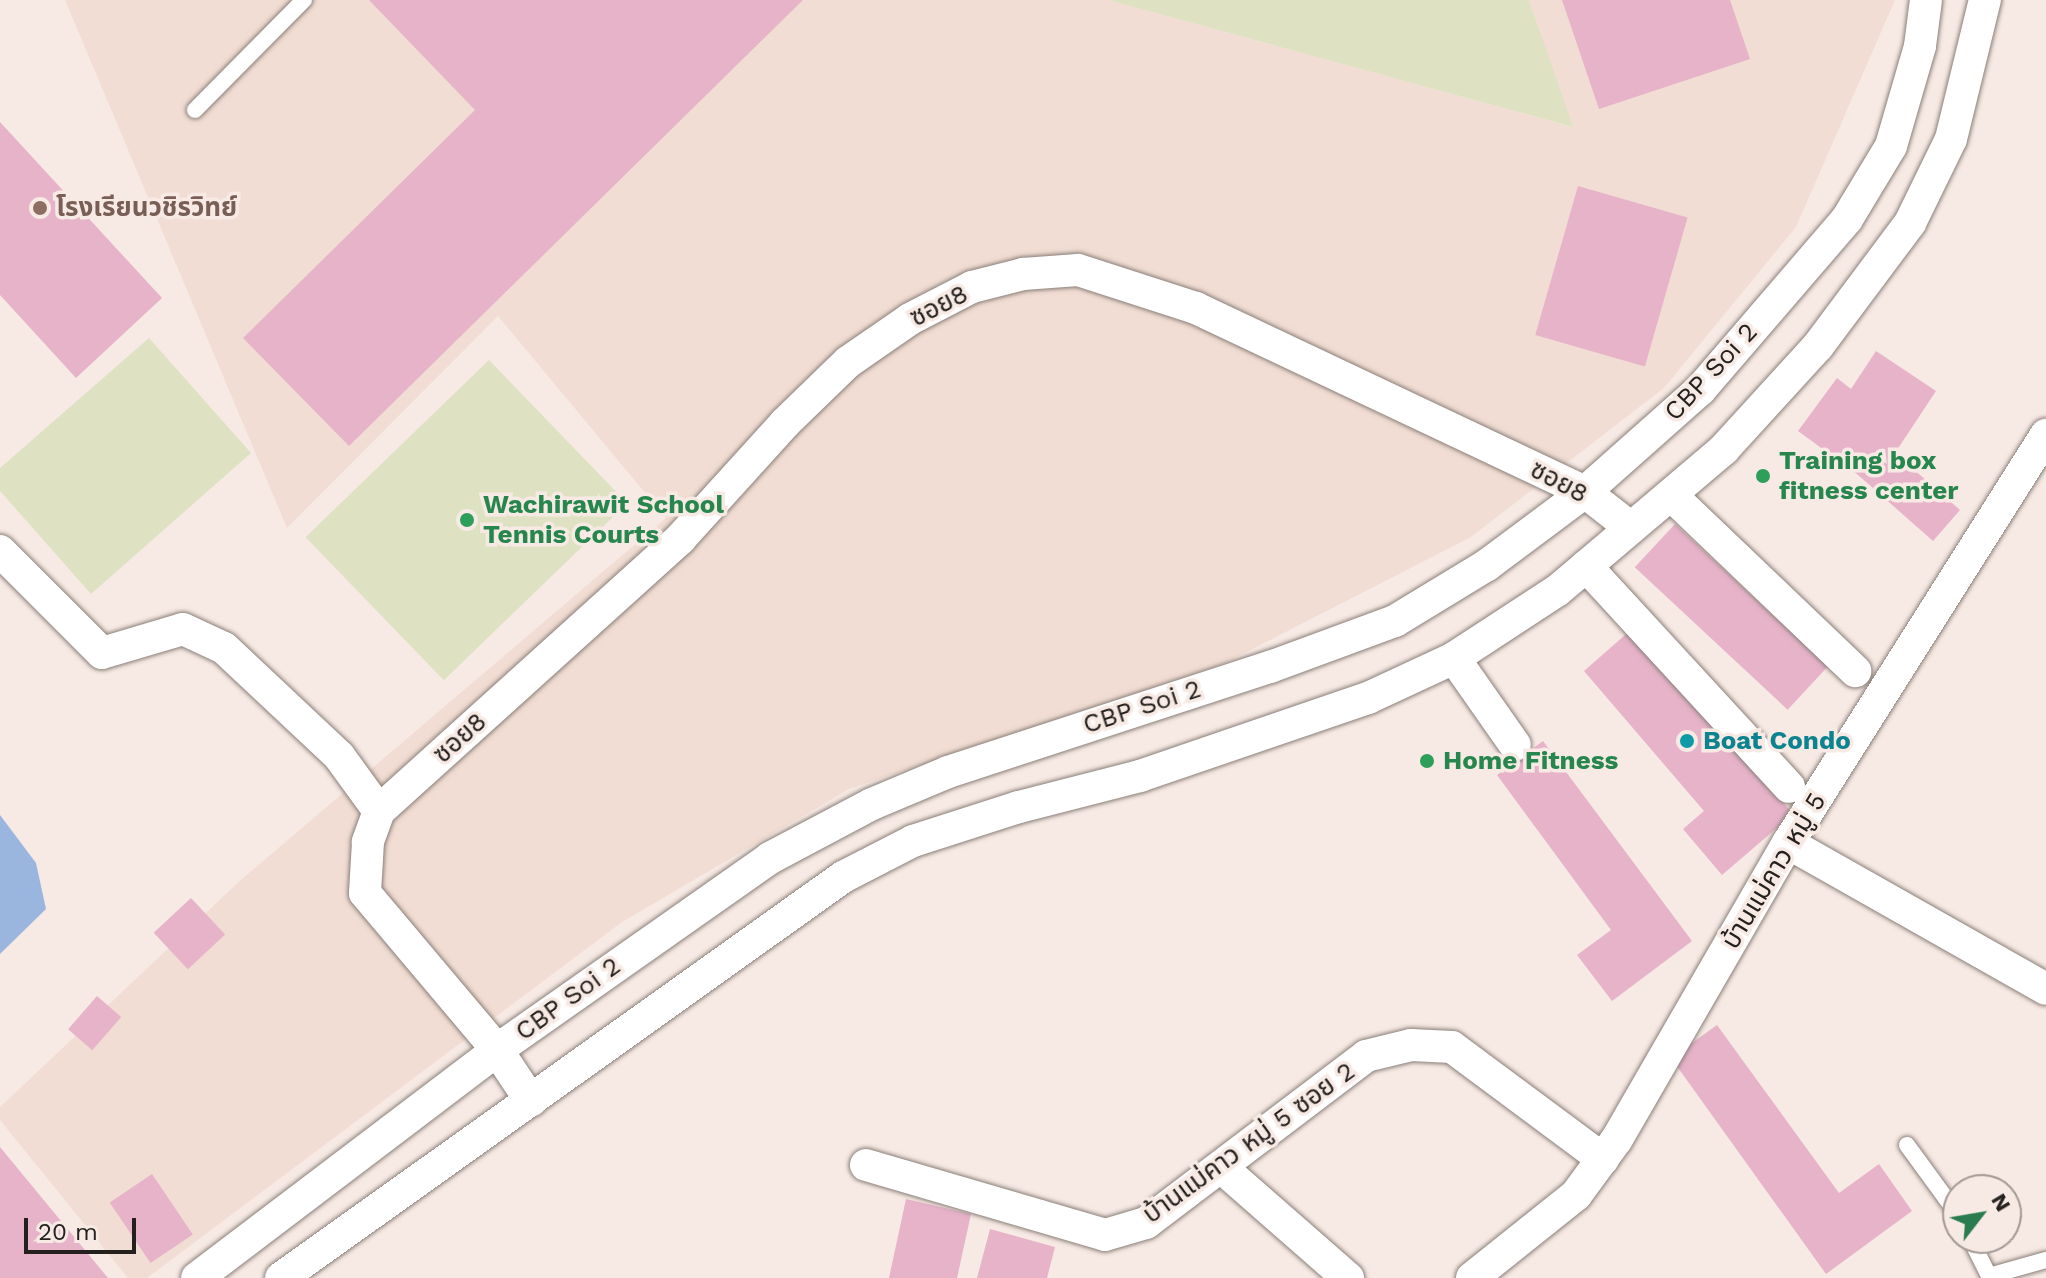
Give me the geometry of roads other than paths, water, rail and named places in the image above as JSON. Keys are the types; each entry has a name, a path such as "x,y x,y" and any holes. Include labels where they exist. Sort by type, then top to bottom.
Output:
{"street":[{"name":"CBP Soi 2","path":"197,1278 497,1050 770,858 872,804 963,767 1270,667 1395,621 1487,565 1585,492 1700,390 1847,219 1891,146 1920,46 1926,0"},
{"path":"281,1278 843,877 913,841 1019,807 1140,776 1368,698 1454,658 1558,590 1724,449 1818,346 1910,223 1951,139 1985,0"},
{"name":"ซอย8","path":"379,811 680,539 785,423 848,362 910,319 972,287 1023,274 1078,270 1196,308 1585,492 1631,528"},
{"name":"บ้านแม่คาว หมู่ 5","path":"1472,1278 1576,1195 1603,1159 1788,843 2046,435"},
{"path":"1671,495 1855,671"},
{"path":"0,551 102,653 183,629 224,648 339,756 379,811 368,842 365,893 497,1050 531,1101"},
{"path":"1586,566 1789,787"},
{"path":"1454,658 1515,745"},
{"path":"1788,843 2046,989"},
{"name":"บ้านแม่คาว หมู่ 5 ซอย 2","path":"866,1165 1105,1235 1146,1223 1366,1056 1411,1045 1452,1047 1603,1159"},
{"path":"1221,1167 1348,1278"}],"lane":[{"path":"195,110 304,0"},
{"path":"1907,1145 1942,1193"},
{"path":"1978,1254 1989,1277 2046,1260"}],"water":[{"path":"0,815 36,863 46,909 0,954"}],"place":[{"name":"โรงเรียนวชิรวิทย์","path":"40,208"},
{"name":"Training box fitness center","path":"1763,476"},
{"name":"Wachirawit School Tennis Courts","path":"467,520"},
{"name":"Boat Condo","path":"1687,741"},
{"name":"Home Fitness","path":"1427,761"}]}
